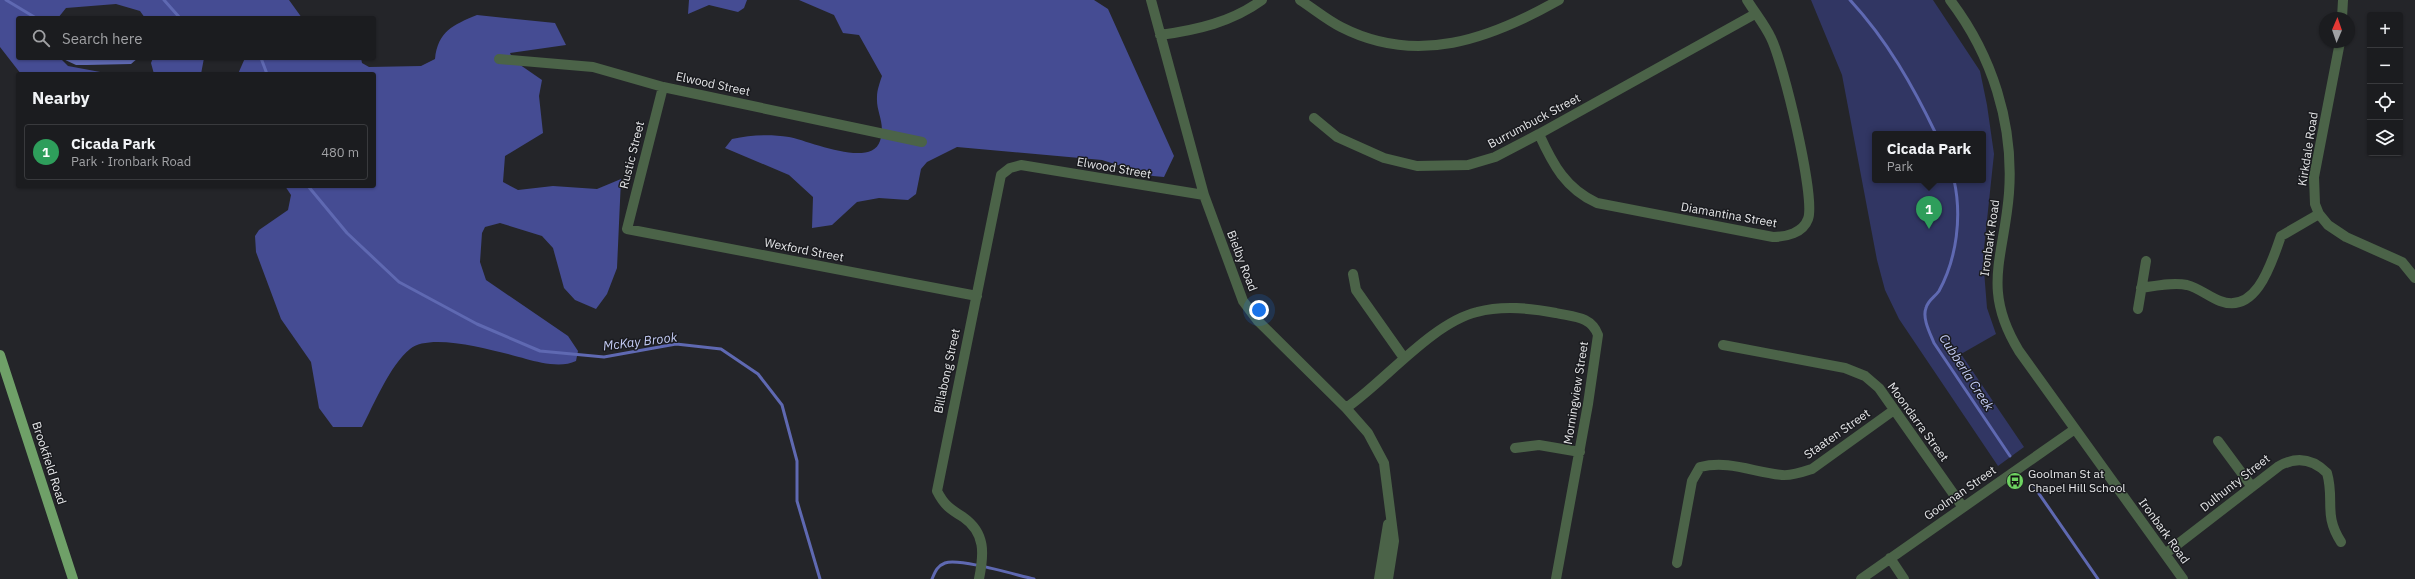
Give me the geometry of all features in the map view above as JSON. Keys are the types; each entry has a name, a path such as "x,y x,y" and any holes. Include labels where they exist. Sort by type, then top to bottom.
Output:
{"main road":[{"name":"Brookfield Road","path":"0,355 73,579"}],"street":[{"name":"Bielby Road","path":"1151,0 1204,195 1244,301 1258,321 1346,408 1368,433 1384,463 1394,541 1388,579"},
{"path":"1160,35 1209,26 1241,15 1262,0"},
{"path":"1300,0 1340,27 1365,38 1395,45 1426,47 1465,42 1502,30 1559,0"},
{"name":"Diamantina Street","path":"1539,134 1567,183 1581,196 1597,203 1773,237 1785,237 1799,230 1808,219 1809,197 1788,88 1771,38 1747,0"},
{"name":"Ironbark Road","path":"1950,0 1971,30 1987,61 1998,93 2007,129 2009,192 1996,278 2000,309 2010,336 2019,351 2183,579"},
{"path":"2342,12 2343,0"},
{"name":"Burrumbuck Street","path":"1314,118 1337,137 1384,158 1417,166 1468,166 1495,157 1539,134 1755,14"},
{"name":"Kirkdale Road","path":"2319,214 2313,185 2339,48"},
{"name":"Elwood Street","path":"499,59 593,67 663,87 922,142"},
{"name":"Rustic Street","path":"627,230 663,87"},
{"name":"Elwood Street","path":"1021,165 1182,193 1204,195"},
{"name":"Billabong Street","path":"980,579 983,561 980,536 975,527 943,503 937,491 1000,175 1010,168 1021,165"},
{"path":"2141,288 2186,285 2220,301 2233,304 2243,302 2259,286 2271,266 2281,236 2319,214 2328,225 2346,238 2402,262 2415,278"},
{"name":"Wexford Street","path":"627,230 977,296"},
{"path":"2138,309 2146,260"},
{"path":"1353,274 1356,290 1404,358"},
{"name":"Morningview Street","path":"1346,408 1404,358 1453,322 1477,312 1501,308 1532,309 1584,319 1594,326 1598,335 1580,452 1556,579"},
{"name":"Moondarra Street","path":"1723,345 1845,368 1865,376 1879,388 1962,506"},
{"name":"Staaten Street","path":"1677,563 1692,480 1700,467 1716,463 1783,475 1812,469 1894,410"},
{"name":"Goolman Street","path":"1861,579 1962,506 2075,429"},
{"path":"2218,441 2252,487"},
{"path":"1515,448 1539,444 1580,452"},
{"name":"Dulhunty Street","path":"2165,554 2288,460 2300,459 2319,466 2327,473 2329,480 2330,520 2333,530 2341,542"},
{"name":"Bielby Road","path":"1379,579 1383,564 1389,511"},
{"path":"1890,558 1904,579"}],"shaded area":[{"path":"0,0 289,0 301,16 144,16 140,11 116,4 66,8 60,16 16,16 16,60 62,60 68,66 100,72 19,72 0,47"},
{"path":"689,0 747,0 744,8 738,12 709,5 688,14"},
{"path":"799,0 1094,0 1108,9 1174,156 1164,177 1153,176 1102,160 957,147 927,162 921,169 916,194 908,200 879,198 857,202 832,225 812,228 813,197 789,175 725,148 732,139 760,135 789,137 838,151 852,153 865,153 874,149 880,141 882,129 877,97 882,76 859,35 843,33 834,15"},
{"path":"1811,0 1933,0 1980,71 1987,105 1994,154 1983,258 1987,308 1996,334 1961,354 2024,447 1998,466 1899,319 1885,290 1877,260 1842,75"},
{"path":"477,15 555,23 566,45 510,53 513,60 542,80 539,96 543,133 505,156 503,182 518,190 553,186 597,189 621,179 617,268 607,294 596,309 575,300 564,288 553,248 542,236 500,223 485,227 482,233 480,262 486,280 568,336 578,351 576,361 564,364 551,364 483,348 449,342 420,344 410,349 403,356 389,375 362,427 333,427 319,408 311,362 281,319 256,252 255,236 259,230 288,210 291,195 286,188 376,188 376,72 239,72 244,60 361,60 362,63 369,67 421,66 435,59 439,42 443,35 461,22"},
{"path":"65,60 136,60 131,64 76,65"},
{"path":"152,60 204,60 201,72 153,72 151,63"}],"waterway":[{"name":"McKay Brook","path":"6,0 33,16"},
{"path":"164,0 178,16"},
{"name":"Cubberla Creek","path":"1850,0 1876,31 1898,64 1918,98 1934,131"},
{"name":"McKay Brook","path":"262,60 266,72"},
{"name":"Cubberla Creek","path":"1954,183 1958,208 1958,222 1954,251 1939,291 1927,305 1925,312 1926,321 1934,343 2010,456"},
{"name":"McKay Brook","path":"310,188 347,233 399,282 477,324 540,351 604,357 676,344 721,349 758,374 782,405 797,461 797,501 820,579"},
{"name":"Cubberla Creek","path":"2033,485 2098,579"},
{"path":"932,579 940,566 945,563 952,562 975,565 1034,579"}],"place":[{"name":"Cicada Park","path":"1929,229"},
{"name":"Goolman St at Chapel Hill School","path":"2015,481"}]}
